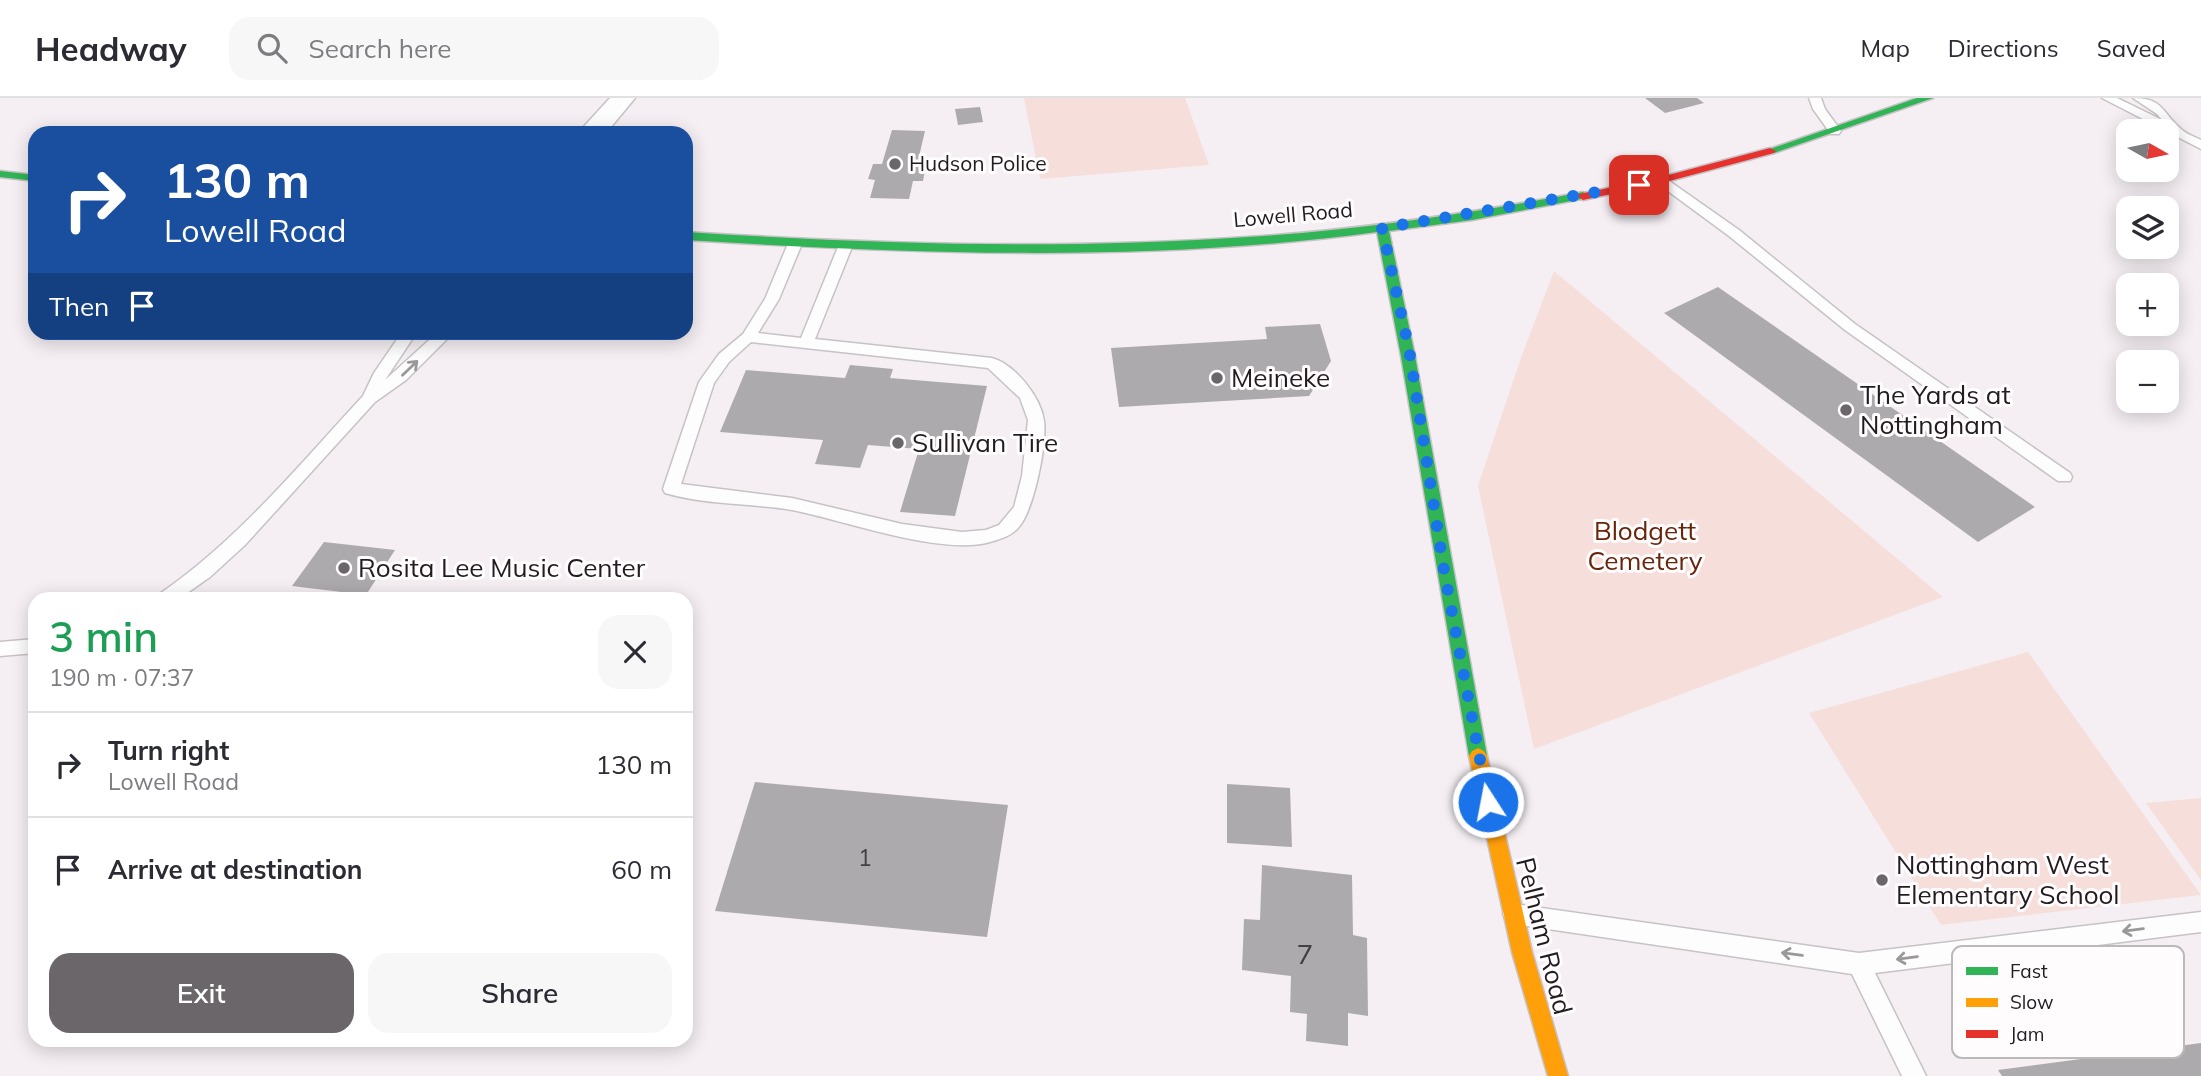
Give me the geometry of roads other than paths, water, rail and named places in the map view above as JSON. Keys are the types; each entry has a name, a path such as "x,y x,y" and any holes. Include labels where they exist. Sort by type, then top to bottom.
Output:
{"main road":[{"name":"Lowell Road","path":"693,237 794,246 958,250 1119,248 1382,228 1463,217 1662,180 1835,131 1928,98"},
{"path":"0,174 28,177"},
{"name":"Pelham Road","path":"1382,228 1409,349 1444,570 1498,853 1534,1002 1558,1076"}],"street":[{"path":"600,126 622,98"}],"lane":[{"path":"1815,98 1819,109 1835,131"},
{"path":"2108,98 2145,119"},
{"path":"2139,98 2161,111 2167,119"},
{"path":"2179,132 2201,145"},
{"path":"1662,180 1734,233 1850,327 2064,477"},
{"path":"748,337 965,358 992,363 1010,376 1026,397 1036,421 1031,472 1021,511 1006,530 979,539 919,533 793,505 671,489 707,382 724,358 748,337 772,299 794,246"},
{"path":"806,343 845,247"},
{"path":"370,398 379,377 404,340"},
{"path":"176,592 204,572 239,540 370,398 401,376 439,340"},
{"path":"3,653 28,648"},
{"path":"1513,914 1859,964 1952,953"},
{"path":"2006,946 2201,922"},
{"path":"1859,964 1914,1076"}],"place":[{"name":"Hudson Police","path":"895,164"},
{"name":"Meineke","path":"1217,378"},
{"name":"The Yards at Nottingham","path":"1846,410"},
{"name":"Sullivan Tire","path":"898,443"},
{"name":"Rosita Lee Music Center","path":"344,568"},
{"name":"Nottingham West Elementary School","path":"1882,880"}],"park label":[{"name":"Blodgett Cemetery","path":"1645,546"}]}
